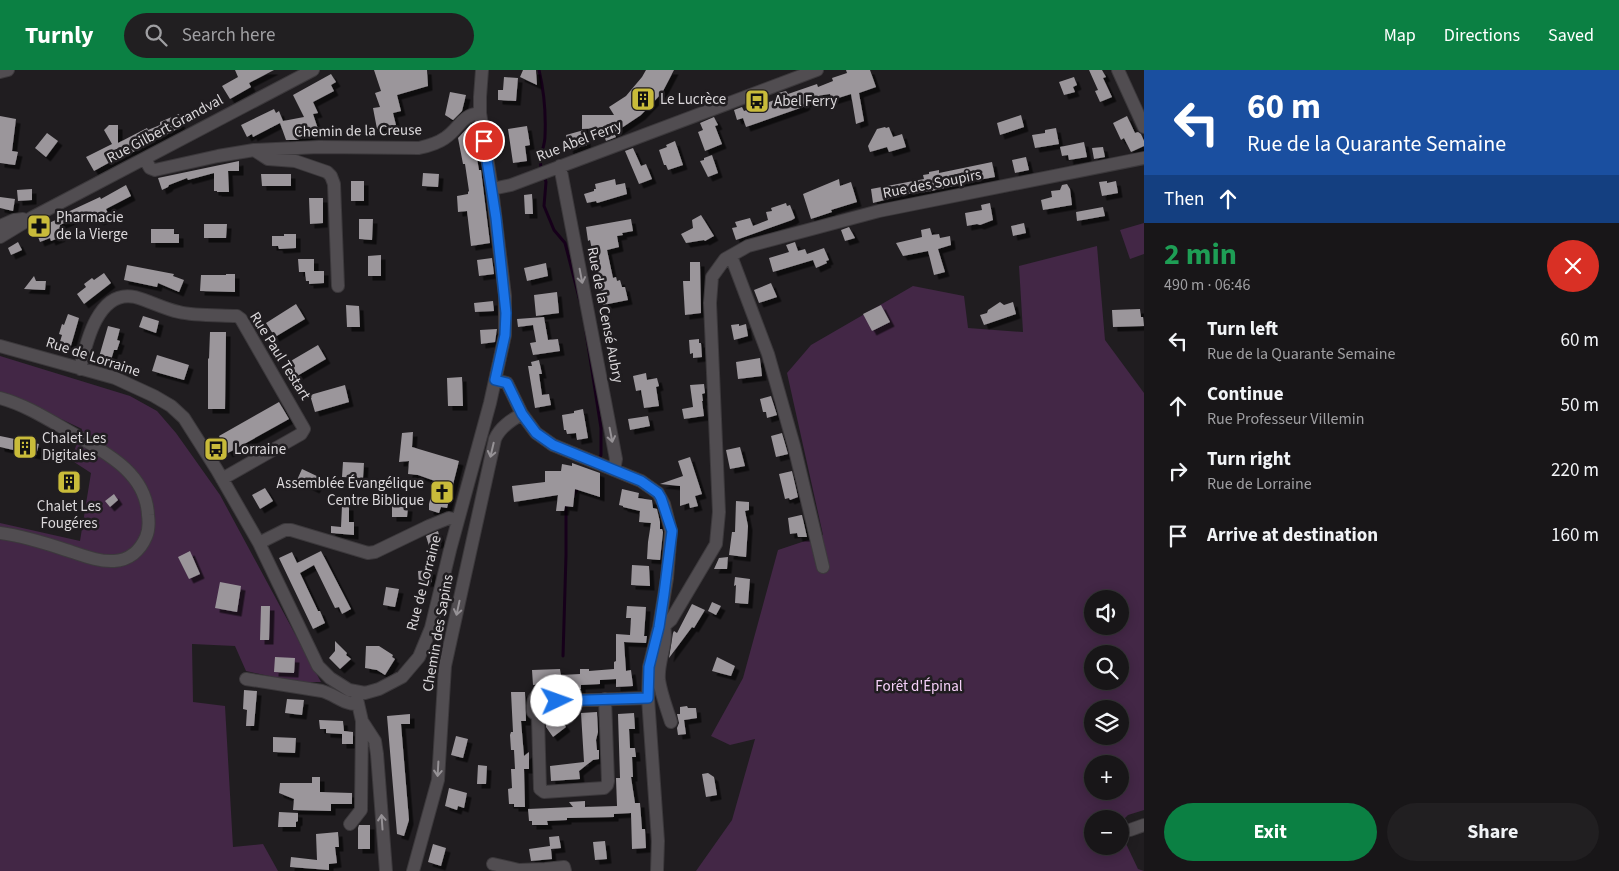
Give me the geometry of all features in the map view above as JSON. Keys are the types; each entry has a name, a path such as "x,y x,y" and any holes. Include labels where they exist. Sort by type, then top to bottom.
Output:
{"street":[{"path":"0,72 8,70"},
{"name":"Rue Gilbert Grandval","path":"0,237 33,217 313,70"},
{"name":"Rue de Lorraine","path":"0,346 115,378 154,396 184,418 259,543 318,666 330,678 358,698 365,693 391,684 402,677 418,657 432,628 458,520 490,403 505,335 506,313 492,189 480,113 482,70"},
{"name":"Rue Abel Ferry","path":"492,189 511,184 817,70"},
{"path":"1118,70 1144,127"},
{"name":"Chemin de la Creuse","path":"144,159 150,168 155,170 254,150 319,147 419,148 446,138 465,118 480,113"},
{"name":"Chemin de la Creuse","path":"254,150 268,158 295,161 327,172 331,176 334,184 338,286"},
{"name":"Rue des Soupirs","path":"661,626 671,620 716,544 719,512 710,303 712,277 726,259 748,246 880,211 1144,158"},
{"name":"Rue de la Censé Aubry","path":"560,166 616,459 614,470"},
{"name":"Rue Gilbert Grandval","path":"0,226 14,220 33,217"},
{"path":"731,256 768,354 794,446 823,568"},
{"name":"Rue Paul Testart","path":"80,369 97,316 107,304 120,297 133,297 179,312 236,316 241,319 304,429 301,434 222,479"},
{"path":"495,380 507,383 522,414 536,433 553,445 641,481 658,493 672,531 661,626 649,667 648,698 658,841 657,871"},
{"path":"0,398 44,417 124,466 145,495 149,524 141,546 131,557 115,561 96,560 35,540 0,534"},
{"name":"Chemin des Sapins","path":"413,871 438,780 445,666 495,439 498,431 522,414"},
{"path":"259,543 285,530 291,530 368,553 375,552 449,518 458,520"},
{"path":"661,626 666,634 660,662 659,680 671,722"},
{"path":"246,680 322,691 352,704 358,698"},
{"path":"538,717 554,710 557,701 555,695 537,696 533,701 533,712 538,717 540,789 544,792 604,788 608,781 604,699"},
{"path":"350,824 361,810 362,721 358,698"},
{"path":"557,701 648,698"},
{"path":"362,721 375,741 378,754 386,871"},
{"path":"1130,830 1144,825"},
{"path":"493,864 518,870 545,870 564,867 565,871"}],"green space":[{"path":"1144,223 1144,254 1130,259 1120,230"},
{"name":"Forêt d'Épinal","path":"1097,246 1105,340 1144,393 1144,810 1129,815 1129,810 1084,810 1084,855 1129,855 1129,850 1138,869 1144,871 696,871 732,820 755,739 730,745 711,736 743,678 778,550 823,535 787,373 811,345 913,286 964,296 968,328 1023,332 1019,266"},
{"path":"0,356 130,396 157,411 176,433 220,495 321,682 297,682 246,671 235,646 192,644 193,702 225,706 233,847 263,844 278,871 0,871 0,523 80,541 91,473 71,460 82,429 13,396 0,392"}],"building":[{"path":"235,70 274,70 249,83 251,87 230,99 222,86 238,77"},
{"path":"374,70 427,70 428,86 397,95 401,111 393,113 396,125 377,129 373,108 380,107 375,93 381,91"},
{"path":"523,70 536,70 537,85 520,77"},
{"name":"Le Lucrèce","path":"646,70 674,70 662,93 641,115 614,133 616,137 606,141 601,128 582,129 582,115 614,115 609,107 626,96"},
{"path":"846,70 870,70 876,87 859,93 864,121 856,124 851,94 832,100 830,94 823,95 808,101 803,107 746,127 743,118 737,120 734,110 742,107 744,111 780,98 778,93 786,91 788,94 817,84 818,87 833,81 832,78 847,73"},
{"path":"1089,70 1102,70 1106,77 1103,78 1112,97 1100,102 1095,91 1098,90"},
{"path":"331,74 336,82 331,85 334,91 313,102 318,113 313,114 319,132 296,140 286,140 280,123 253,137 252,134 247,137 241,125 274,109 276,113 279,111 283,121 304,117 293,95"},
{"path":"504,77 518,78 516,101 498,100 498,90 503,90"},
{"path":"1074,77 1077,85 1073,87 1075,92 1064,95 1059,82"},
{"path":"450,92 466,95 462,111 453,120 445,115"},
{"path":"179,114 181,127 131,153 130,151 94,171 86,157 112,144 104,130 109,125 118,125 118,143 147,128 148,130 160,125 160,122"},
{"path":"1021,115 1024,127 1000,135 997,123"},
{"path":"0,116 16,119 12,151 18,152 15,165 0,163"},
{"path":"1127,116 1135,133 1141,134 1144,141 1144,146 1131,152 1124,138 1121,140 1113,123"},
{"path":"714,117 718,125 715,126 722,144 705,151 698,132 703,130 700,123"},
{"path":"471,124 479,170 481,170 490,243 471,246 467,211 458,212 457,196 468,194 469,191 465,164 463,164 458,138"},
{"path":"527,126 530,145 525,146 527,161 513,163 508,129"},
{"path":"889,127 893,137 902,134 906,147 889,152 887,147 870,152 868,146 877,129"},
{"path":"1056,128 1059,144 1035,148 1032,135 1045,133 1045,130"},
{"path":"584,130 587,145 569,150 566,135"},
{"path":"47,133 58,141 46,157 35,148"},
{"path":"675,141 683,165 668,170 666,165 664,165 659,150"},
{"path":"1084,142 1087,157 1069,160 1068,155 1062,156 1060,147"},
{"path":"1103,147 1105,157 1094,159 1092,148"},
{"path":"633,148 641,166 646,164 652,179 639,184 625,151"},
{"path":"712,155 718,173 708,177 700,161"},
{"path":"1026,157 1029,170 1015,173 1012,160"},
{"path":"239,161 239,171 228,171 229,192 214,191 214,173 188,180 187,178 162,190 158,178"},
{"path":"992,162 995,177 931,191 911,193 873,203 871,189 924,179 923,175 929,174 929,172 939,170 939,173"},
{"path":"423,173 439,174 438,187 422,186"},
{"path":"261,174 291,174 291,186 262,186"},
{"path":"615,179 616,185 625,183 627,194 597,203 596,201 587,203 584,194 594,191 596,189 595,184"},
{"path":"839,179 840,186 851,182 857,202 831,210 832,212 811,219 803,194"},
{"path":"351,181 364,181 364,201 351,201"},
{"path":"1107,181 1107,183 1116,181 1118,193 1102,196 1099,182"},
{"path":"1067,184 1070,189 1072,205 1043,210 1041,200 1052,197 1051,191 1060,190 1062,185"},
{"path":"126,185 131,196 106,209 109,216 99,221 97,216 91,219 88,212 60,225 57,217 100,197 101,199"},
{"path":"32,189 32,200 18,201 17,190"},
{"path":"532,194 533,214 525,214 524,195"},
{"path":"0,197 15,199 13,211 0,208"},
{"path":"309,198 323,198 323,223 310,224"},
{"path":"786,203 787,206 790,205 795,218 736,240 732,228 737,227 735,222 750,218 753,226 768,220 766,212 772,211 771,208"},
{"path":"990,203 993,220 980,225 967,226 965,213 982,210 981,205"},
{"path":"1103,207 1105,216 1077,221 1076,212"},
{"path":"701,215 714,236 705,241 686,243 681,234 693,228 692,220"},
{"path":"58,219 62,232 59,234 61,237 51,241 50,238 40,242 35,229"},
{"path":"359,219 373,219 372,240 359,239"},
{"path":"631,219 633,231 617,236 619,247 607,250 613,278 616,277 617,281 620,280 622,287 625,287 628,300 603,305 586,227"},
{"path":"1024,223 1026,233 1013,236 1011,226"},
{"path":"204,224 227,224 226,238 204,238"},
{"path":"849,227 855,238 845,241 841,230"},
{"path":"930,228 932,235 939,234 940,238 950,236 951,245 938,249 945,272 934,275 928,251 903,256 896,243 922,237 921,230"},
{"path":"151,229 174,229 174,234 179,234 179,243 151,243"},
{"path":"284,234 296,234 296,248 279,249 278,246 272,246 272,236 284,236"},
{"path":"18,242 22,250 11,255 8,248"},
{"path":"795,242 798,251 805,249 807,254 824,248 829,260 826,261 827,263 816,268 813,260 773,272 769,258 789,252 786,245"},
{"path":"381,255 381,276 368,276 368,256"},
{"path":"492,258 494,274 479,276 477,260"},
{"path":"298,259 314,259 314,271 324,271 324,283 309,284 309,281 306,281 305,272 299,272"},
{"path":"690,262 700,262 701,313 685,315 683,281 690,281"},
{"path":"546,263 548,276 527,281 524,268"},
{"path":"127,265 174,274 173,276 184,280 179,292 158,283 157,287 124,280"},
{"path":"104,273 111,283 84,304 77,294 86,287 84,284"},
{"path":"235,274 235,292 200,291 201,275"},
{"path":"34,276 36,281 46,281 45,290 24,289"},
{"path":"771,283 777,297 759,303 754,290"},
{"path":"557,292 559,313 536,316 534,295"},
{"path":"493,301 494,311 475,312 474,303"},
{"path":"1000,302 1004,305 1013,302 1016,314 984,325 980,315 987,313 988,310"},
{"path":"296,304 305,319 275,337 266,323"},
{"path":"346,305 359,306 360,327 347,327"},
{"path":"881,305 890,322 872,331 863,314"},
{"path":"1140,309 1144,326 1113,327 1112,310"},
{"path":"68,314 79,318 70,349 59,345 62,335 59,334"},
{"path":"143,316 159,321 156,333 139,327"},
{"path":"544,317 548,340 558,339 560,351 533,355 530,343 536,342 533,325 518,327 517,319"},
{"path":"739,324 739,326 746,324 748,336 734,340 731,325"},
{"path":"108,326 120,329 117,340 120,341 117,350 114,350 111,360 99,357"},
{"path":"497,329 495,342 481,344 480,330"},
{"path":"210,332 226,332 225,409 208,409"},
{"path":"699,339 702,357 693,358 693,353 690,354 689,340"},
{"path":"318,345 326,359 297,376 289,362"},
{"path":"157,355 189,365 184,380 152,371"},
{"path":"760,358 762,376 738,379 736,362"},
{"path":"539,360 542,374 539,374 542,395 549,394 551,405 535,408 528,366 532,366 531,362"},
{"path":"646,373 647,380 657,378 659,386 656,387 659,406 644,408 641,390 636,391 633,376"},
{"path":"462,377 463,406 448,406 447,378"},
{"path":"704,384 705,393 702,394 702,401 704,416 684,419 682,409 693,407 690,385"},
{"path":"345,385 349,402 315,412 310,395"},
{"path":"771,396 777,415 767,418 766,412 763,412 760,399"},
{"path":"279,402 289,419 228,453 219,436"},
{"path":"583,409 588,438 577,440 576,433 567,434 566,430 564,430 562,415"},
{"path":"648,416 650,426 630,430 628,419"},
{"name":"Assemblée Évangélique Centre Biblique","path":"413,432 412,447 459,461 447,508 441,507 439,513 429,510 435,481 418,475 408,474 409,461 399,462 402,433"},
{"path":"782,433 788,454 776,457 771,436"},
{"name":"Chalet Les Digitales","path":"0,436 39,444 36,455 0,447"},
{"path":"740,447 745,466 730,469 726,450"},
{"path":"690,457 702,494 695,496 698,506 690,508 689,503 680,506 680,486 660,484 683,476 678,461"},
{"path":"343,462 364,463 363,478 342,477"},
{"path":"572,463 600,473 600,497 575,489 573,507 565,506 564,511 556,511 558,495 514,502 512,486 545,482 545,471 561,471 562,464 572,466"},
{"path":"302,469 321,478 315,489 297,480"},
{"path":"792,471 798,497 790,500 789,498 785,499 779,474"},
{"name":"Chalet Les Fougéres","path":"62,474 76,475 75,487 60,486"},
{"path":"265,488 273,501 260,509 252,495"},
{"path":"622,489 639,493 638,498 652,500 653,508 657,509 660,529 663,532 660,560 647,559 651,523 639,522 640,511 619,505"},
{"path":"114,494 118,500 110,507 105,501"},
{"path":"736,501 749,502 749,510 745,511 748,526 746,557 729,555 732,532 735,532"},
{"path":"342,506 349,506 349,522 354,522 354,535 331,533 331,526 341,527"},
{"path":"392,506 408,507 407,517 392,517"},
{"path":"802,515 807,537 798,537 797,533 790,534 788,518"},
{"path":"438,531 441,543 429,546 426,536"},
{"path":"190,551 200,574 189,579 178,557"},
{"path":"321,551 351,609 342,614 339,607 335,608 314,565 300,573 325,623 313,629 279,558 292,552 297,563"},
{"path":"728,557 727,569 714,569 719,558"},
{"path":"632,565 649,566 650,586 631,585"},
{"path":"431,570 432,582 419,583 418,571"},
{"path":"735,577 750,579 748,604 735,603"},
{"path":"220,582 241,586 237,612 215,608"},
{"path":"386,587 399,589 395,607 383,605"},
{"path":"712,602 721,606 716,615 708,611"},
{"path":"692,604 705,610 694,628 692,627 669,658 673,633 674,631 677,633"},
{"path":"261,606 270,606 269,640 260,640"},
{"path":"627,606 646,607 644,636 647,636 646,643 624,642 626,671 631,670 633,686 616,687 616,679 600,680 600,684 581,685 581,689 561,689 561,683 533,685 532,670 560,669 561,675 580,674 580,669 589,669 589,671 614,669 614,662 616,661 616,634 630,635 631,618 626,618"},
{"path":"335,641 351,659 340,669 329,658 335,651"},
{"path":"366,646 379,646 393,655 392,657 395,659 385,675 377,670 365,668"},
{"path":"275,657 295,658 294,673 274,672"},
{"path":"717,657 735,666 731,676 712,671"},
{"path":"244,690 257,691 254,726 246,726 247,710 243,709"},
{"path":"511,692 525,692 526,721 521,721 524,756 529,752 529,769 524,769 525,807 514,807 514,804 509,804 508,789 512,788 511,769 515,769 514,750 511,750 510,735 513,732"},
{"path":"287,699 304,700 302,715 285,713"},
{"path":"687,706 688,708 696,708 697,718 684,720 686,734 678,735 677,728 679,723 677,714 680,714 680,707"},
{"path":"597,712 598,732 596,740 599,759 593,760 579,771 580,779 551,781 550,766 584,762 581,713"},
{"path":"634,713 635,729 629,729 630,748 635,748 636,757 632,757 633,777 631,777 635,803 640,803 642,829 645,829 646,848 632,849 631,813 614,814 614,817 567,818 567,820 547,821 548,825 532,825 532,821 529,821 528,809 573,807 569,802 585,801 585,807 617,806 616,778 620,778 618,714"},
{"path":"410,714 410,724 401,724 409,820 404,836 397,834 387,716"},
{"path":"558,716 566,727 553,737 546,727 546,723"},
{"path":"319,720 343,721 344,731 353,732 353,744 342,744 342,734 326,733 326,729 320,729"},
{"path":"456,736 468,739 463,758 451,755"},
{"path":"273,737 296,738 295,753 273,752"},
{"path":"478,765 487,766 486,784 477,784"},
{"path":"708,773 714,777 717,795 706,797 702,774"},
{"path":"312,777 320,777 320,792 352,793 352,804 331,804 331,811 293,810 294,799 279,793 280,783 312,783"},
{"path":"449,788 467,793 464,808 458,806 457,810 445,806"},
{"path":"279,812 298,813 296,827 278,827"},
{"path":"359,825 370,825 370,849 358,849"},
{"path":"338,832 339,847 335,847 337,863 329,864 329,870 290,867 291,857 317,860 316,834"},
{"path":"559,836 561,848 551,849 552,859 531,861 529,849 550,846 549,837"},
{"path":"605,841 607,859 595,860 593,842"},
{"path":"433,844 446,848 441,866 428,862"}],"waterway":[{"path":"539,70 545,119 545,140 540,162 542,170"},
{"path":"544,176 546,182 544,206 554,230 565,243 580,301"},
{"path":"586,332 601,428 601,455 598,461"},
{"path":"572,498 580,486"},
{"path":"563,656 566,507 569,503"}],"place":[{"name":"Le Lucrèce","path":"643,99"},
{"name":"Abel Ferry","path":"757,101"},
{"name":"Pharmacie de la Vierge","path":"39,226"},
{"name":"Chalet Les Digitales","path":"25,447"},
{"name":"Lorraine","path":"216,449"},
{"name":"Chalet Les Fougéres","path":"69,482"},
{"name":"Assemblée Évangélique Centre Biblique","path":"442,492"}],"route":[{"path":"484,141 496,218 506,313 505,335 495,380 507,383 522,414 536,433 553,445 641,481 658,493 672,531 659,627 649,667 648,698 557,701"}]}
